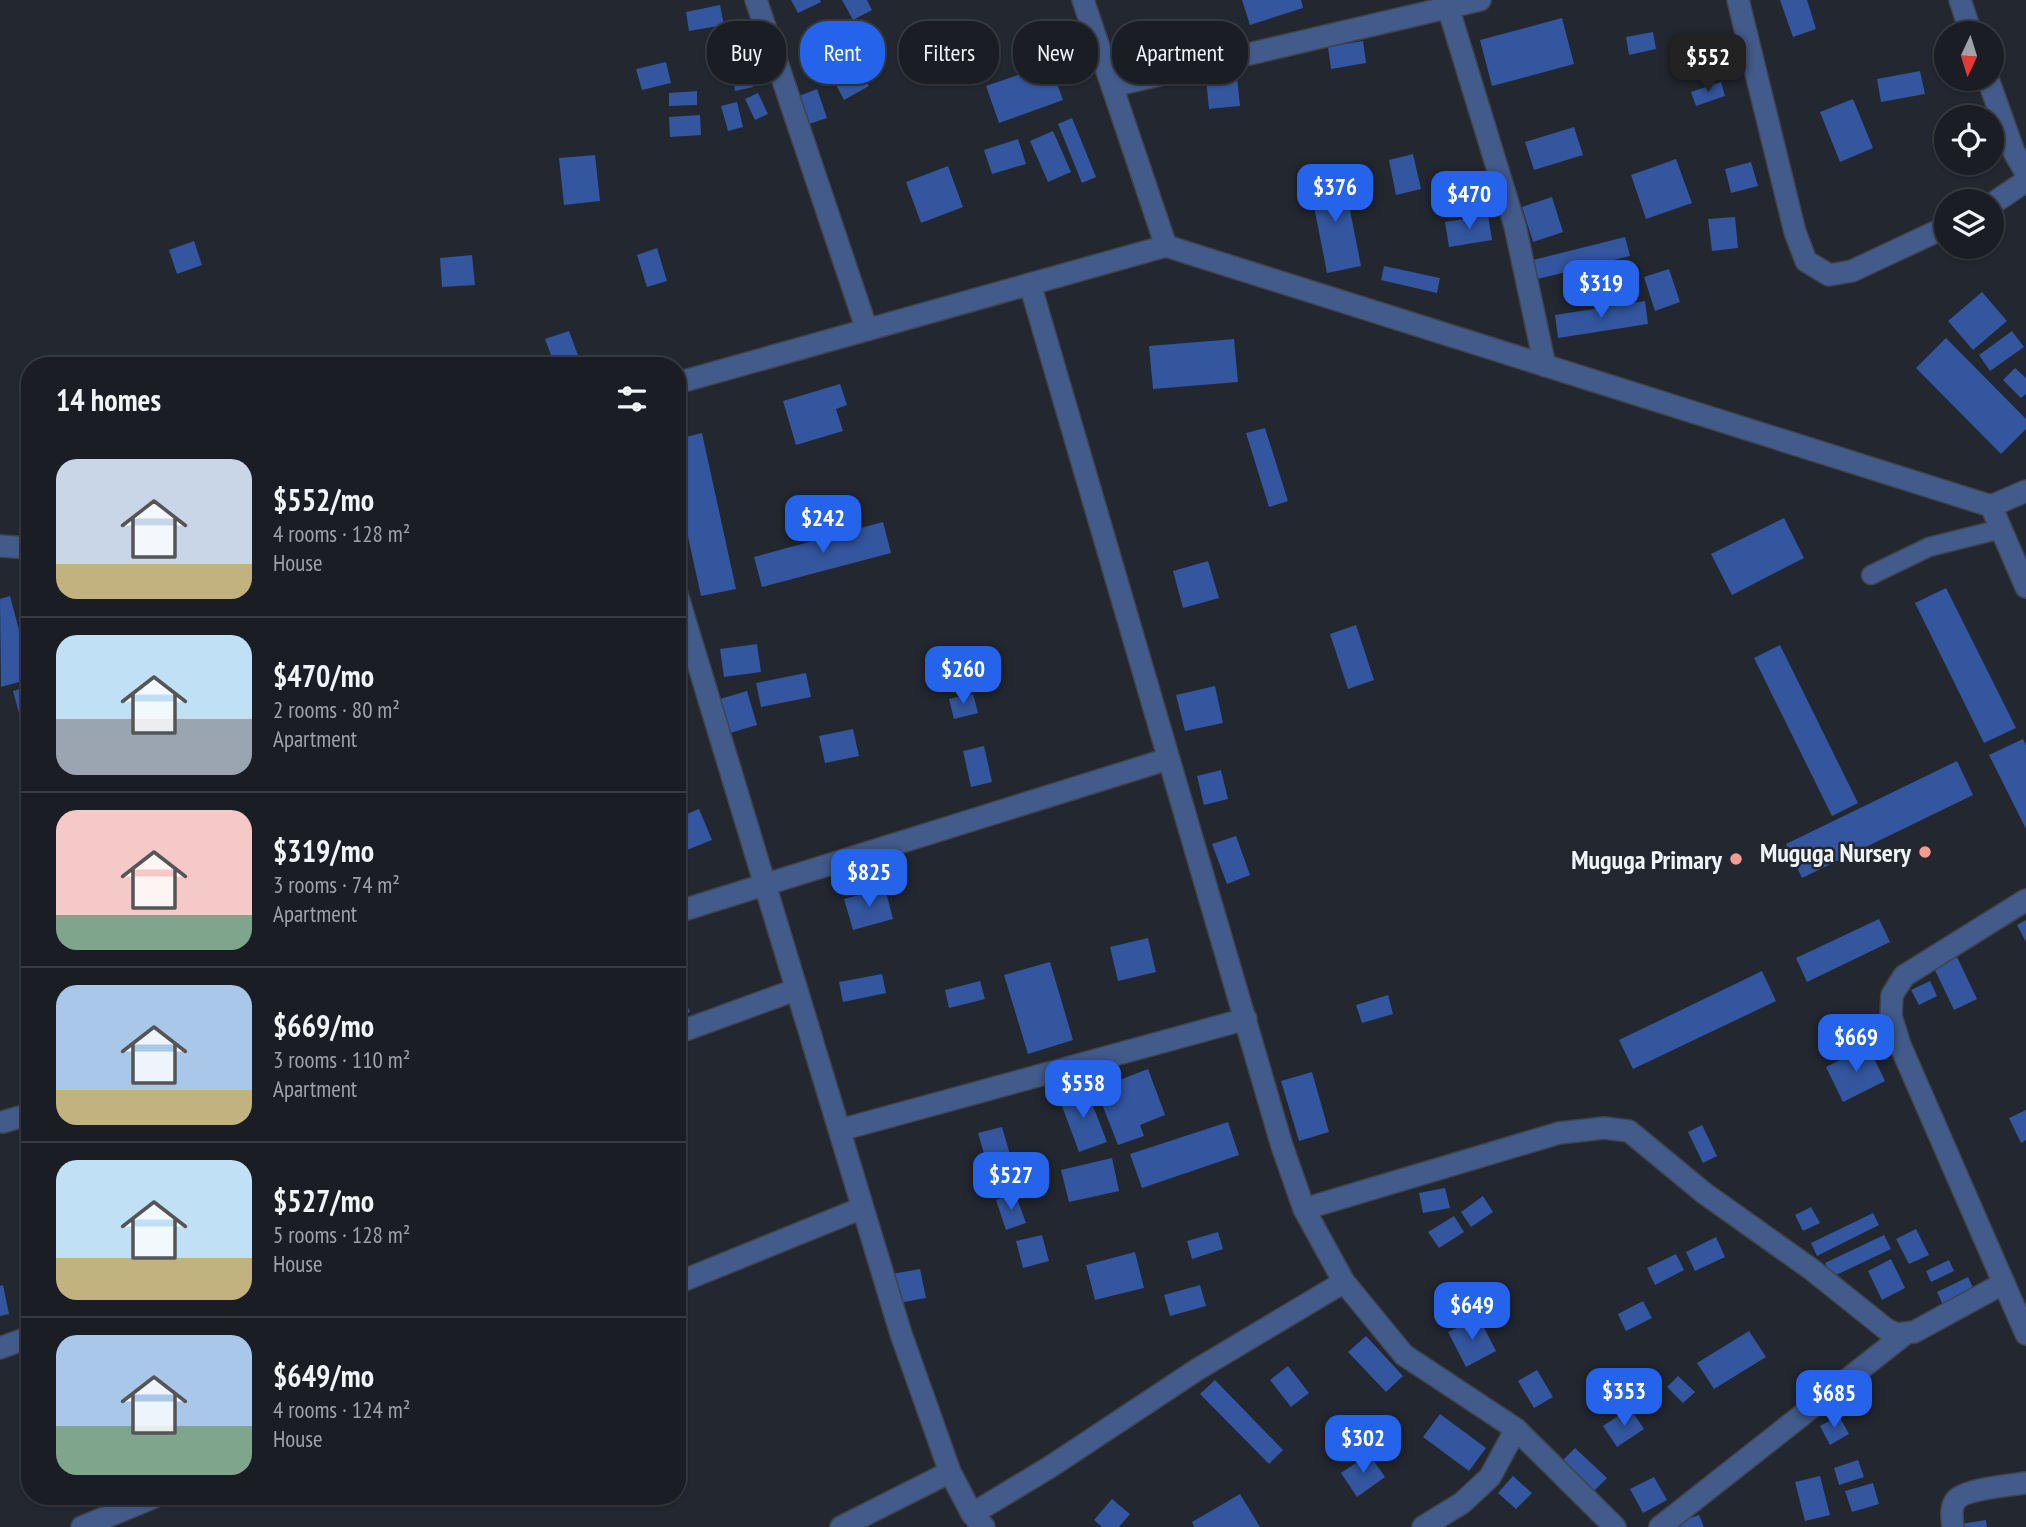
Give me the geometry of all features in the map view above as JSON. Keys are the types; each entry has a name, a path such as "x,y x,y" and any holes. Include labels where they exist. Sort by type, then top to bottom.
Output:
{"street":[{"path":"756,0 867,330"},
{"path":"1083,0 1166,246"},
{"path":"1112,86 1480,0"},
{"path":"1738,0 1795,232 1806,261 1829,275 1852,271 1934,233"},
{"path":"1959,0 1967,21"},
{"path":"1448,7 1515,226 1545,366"},
{"path":"1992,91 2014,152 2026,173"},
{"path":"2004,196 2026,181"},
{"path":"686,380 1166,246 1991,506 2026,491"},
{"path":"1030,284 1282,1146 1304,1209 1344,1282 1404,1354 1516,1429 1615,1527"},
{"path":"1991,506 2026,587"},
{"path":"0,546 21,547"},
{"path":"686,624 901,1334 950,1472 978,1520 1050,1467 1198,1370 1344,1282"},
{"path":"686,909 1168,759"},
{"path":"2026,900 1904,976 1892,995 1891,1016 1900,1045 2026,1334"},
{"path":"686,1030 795,990"},
{"path":"840,1130 1246,1018"},
{"path":"3,1122 21,1117"},
{"path":"1304,1209 1559,1133 1618,1128 1629,1131 1704,1193 1896,1334 1914,1332 2004,1283"},
{"path":"686,1279 862,1208"},
{"path":"1660,1527 1905,1334"},
{"path":"0,1348 21,1340"},
{"path":"1423,1527 1462,1503 1490,1477 1516,1429"},
{"path":"841,1527 950,1472"},
{"path":"1953,1527 1954,1501 1963,1494 2026,1483"},
{"path":"82,1527 135,1505"}],"lane":[{"path":"1871,575 1929,547 2001,529"}],"building":[{"path":"791,0 820,0 821,2 798,13"},
{"path":"842,0 867,0 872,10 853,20"},
{"path":"1242,0 1301,0 1303,8 1250,25"},
{"path":"1780,0 1807,0 1816,29 1793,37"},
{"path":"720,5 723,21 707,21 707,28 689,31 686,12"},
{"path":"1562,18 1574,64 1492,86 1480,40"},
{"path":"1653,32 1656,49 1629,55 1626,37"},
{"path":"1363,41 1366,63 1331,69 1328,47"},
{"path":"666,62 671,83 642,90 636,69"},
{"path":"1920,71 1925,94 1881,102 1877,79"},
{"path":"1013,77 1013,84 1057,84 1063,100 999,123 986,86 999,84 999,82"},
{"path":"1721,82 1725,96 1696,106 1691,92"},
{"path":"734,84 752,84 753,87 735,91"},
{"path":"836,84 868,84 869,86 844,100"},
{"path":"1206,84 1238,84 1240,106 1209,109"},
{"path":"817,89 827,118 809,124 799,96"},
{"path":"697,91 697,105 669,106 669,93"},
{"path":"758,93 768,114 755,120 745,99"},
{"path":"1853,99 1873,148 1840,162 1820,112"},
{"path":"737,102 743,127 728,131 721,106"},
{"path":"700,115 701,135 670,137 669,117"},
{"path":"1072,118 1096,177 1082,183 1058,124"},
{"path":"1574,127 1583,155 1534,170 1525,142"},
{"path":"1053,131 1071,172 1048,182 1030,141"},
{"path":"1018,139 1026,164 992,174 984,150"},
{"path":"1413,154 1421,189 1396,195 1389,160"},
{"path":"595,155 600,201 564,205 559,158"},
{"path":"1676,159 1692,203 1646,219 1631,175"},
{"path":"1751,162 1758,186 1731,193 1725,169"},
{"path":"948,166 963,207 921,223 906,182"},
{"path":"1343,175 1361,266 1327,273 1309,181"},
{"path":"1552,197 1563,232 1533,242 1522,207"},
{"path":"1488,215 1492,240 1449,247 1445,222"},
{"path":"1735,217 1738,248 1712,251 1708,219"},
{"path":"1625,237 1630,256 1534,280 1529,261"},
{"path":"194,241 202,265 177,274 169,250"},
{"path":"657,248 667,281 647,287 637,255"},
{"path":"472,255 475,285 442,287 440,258"},
{"path":"1384,266 1440,278 1437,293 1381,280"},
{"path":"1669,269 1680,302 1655,311 1644,277"},
{"path":"1982,292 2007,321 1973,350 1948,321"},
{"path":"1645,301 1648,324 1558,338 1555,315"},
{"path":"569,331 579,357 552,357 545,339"},
{"path":"2012,331 2024,347 1990,371 1979,355"},
{"path":"1946,338 2026,419 2026,429 2001,454 1916,368"},
{"path":"1234,339 1238,382 1153,389 1149,346"},
{"path":"2015,368 2026,378 2026,394 2021,398 2003,380"},
{"path":"840,384 847,405 836,409 843,431 796,445 783,401"},
{"path":"1265,428 1288,501 1269,507 1246,433"},
{"path":"702,433 736,589 701,596 686,528 686,437"},
{"path":"1784,518 1804,558 1732,595 1711,554"},
{"path":"883,522 891,553 762,587 754,557"},
{"path":"1208,561 1219,598 1183,608 1173,571"},
{"path":"1946,588 2016,728 1984,743 1915,603"},
{"path":"10,596 21,637 21,681 1,687 0,599"},
{"path":"1356,625 1374,680 1348,689 1330,634"},
{"path":"757,644 761,672 724,677 720,649"},
{"path":"1780,645 1858,803 1832,816 1754,658"},
{"path":"806,673 811,697 761,707 756,683"},
{"path":"1215,686 1223,723 1185,731 1176,695"},
{"path":"21,689 21,712 19,713 13,691"},
{"path":"747,691 757,725 730,733 720,699"},
{"path":"973,694 978,713 954,719 949,699"},
{"path":"853,729 859,756 825,763 819,736"},
{"path":"2023,739 2026,745 2026,829 1989,755"},
{"path":"984,746 992,782 971,787 963,751"},
{"path":"1957,761 1973,795 1802,878 1786,844"},
{"path":"1221,770 1228,799 1204,805 1197,776"},
{"path":"699,809 712,840 686,850 686,814"},
{"path":"1236,836 1250,875 1227,884 1212,844"},
{"path":"885,888 893,919 853,930 844,899"},
{"path":"1879,919 1890,942 1807,982 1796,958"},
{"path":"2026,920 2026,942 2017,925"},
{"path":"1148,938 1156,972 1118,981 1110,947"},
{"path":"1957,957 1977,999 1954,1010 1934,968"},
{"path":"1050,962 1073,1040 1028,1054 1004,975"},
{"path":"1762,971 1776,1001 1633,1069 1619,1040"},
{"path":"882,974 886,993 843,1002 839,982"},
{"path":"980,981 985,999 949,1008 945,990"},
{"path":"1930,981 1937,996 1919,1005 1911,990"},
{"path":"1388,995 1393,1014 1362,1023 1356,1005"},
{"path":"1868,1046 1885,1081 1843,1102 1826,1067"},
{"path":"1148,1069 1165,1115 1140,1125 1144,1136 1118,1145 1096,1089"},
{"path":"1312,1072 1329,1132 1299,1141 1281,1081"},
{"path":"1086,1088 1107,1142 1079,1152 1059,1098"},
{"path":"2026,1110 2026,1140 2021,1143 2009,1118"},
{"path":"1228,1122 1239,1155 1142,1188 1130,1154"},
{"path":"1702,1125 1717,1156 1703,1163 1688,1132"},
{"path":"1002,1127 1012,1161 988,1167 978,1133"},
{"path":"1112,1158 1119,1191 1069,1202 1061,1170"},
{"path":"1445,1188 1450,1208 1423,1213 1419,1193"},
{"path":"1015,1193 1026,1223 1006,1230 996,1200"},
{"path":"1483,1196 1493,1212 1471,1227 1461,1212"},
{"path":"1811,1207 1820,1223 1803,1231 1795,1215"},
{"path":"1873,1213 1879,1225 1817,1256 1811,1243"},
{"path":"1454,1216 1464,1232 1439,1248 1428,1232"},
{"path":"1916,1229 1929,1255 1909,1264 1896,1239"},
{"path":"1218,1232 1223,1249 1192,1259 1187,1241"},
{"path":"1042,1235 1049,1261 1023,1268 1016,1241"},
{"path":"1884,1235 1891,1249 1832,1277 1825,1263"},
{"path":"1716,1237 1725,1257 1695,1271 1686,1252"},
{"path":"1135,1252 1144,1288 1095,1300 1086,1265"},
{"path":"1676,1254 1684,1270 1655,1285 1647,1268"},
{"path":"1891,1259 1905,1288 1882,1300 1868,1271"},
{"path":"1949,1260 1954,1271 1931,1282 1926,1271"},
{"path":"920,1269 926,1298 898,1303 892,1274"},
{"path":"1968,1277 1975,1292 1944,1307 1937,1292"},
{"path":"3,1285 9,1314 0,1316 0,1286"},
{"path":"1200,1285 1206,1306 1170,1316 1164,1295"},
{"path":"1643,1301 1652,1318 1626,1331 1618,1314"},
{"path":"1479,1318 1496,1351 1466,1367 1448,1332"},
{"path":"1749,1331 1766,1357 1714,1389 1697,1363"},
{"path":"1366,1336 1403,1376 1386,1392 1348,1352"},
{"path":"1288,1366 1309,1393 1291,1407 1270,1380"},
{"path":"1537,1370 1553,1397 1534,1408 1518,1381"},
{"path":"1678,1376 1695,1392 1683,1403 1667,1387"},
{"path":"1215,1380 1283,1450 1269,1464 1200,1394"},
{"path":"1630,1408 1644,1429 1617,1447 1603,1426"},
{"path":"1440,1414 1486,1448 1469,1471 1423,1437"},
{"path":"1839,1416 1849,1434 1830,1445 1820,1426"},
{"path":"1575,1448 1607,1478 1592,1493 1560,1463"},
{"path":"1369,1454 1385,1477 1357,1497 1341,1473"},
{"path":"1858,1460 1864,1477 1839,1485 1834,1468"},
{"path":"1513,1476 1532,1493 1516,1509 1498,1493"},
{"path":"1820,1476 1830,1515 1805,1521 1795,1482"},
{"path":"1654,1477 1667,1500 1643,1513 1630,1489"},
{"path":"1873,1483 1879,1504 1852,1512 1845,1491"},
{"path":"1240,1494 1260,1527 1194,1527 1192,1522"},
{"path":"1112,1499 1130,1514 1119,1527 1102,1527 1094,1520"},
{"path":"1699,1515 1704,1527 1675,1527 1674,1524"},
{"path":"1986,1520 1987,1527 1961,1527 1960,1524"}],"place":[{"name":"Muguga Nursery","path":"1925,852"},
{"name":"Muguga Primary","path":"1736,859"}]}
